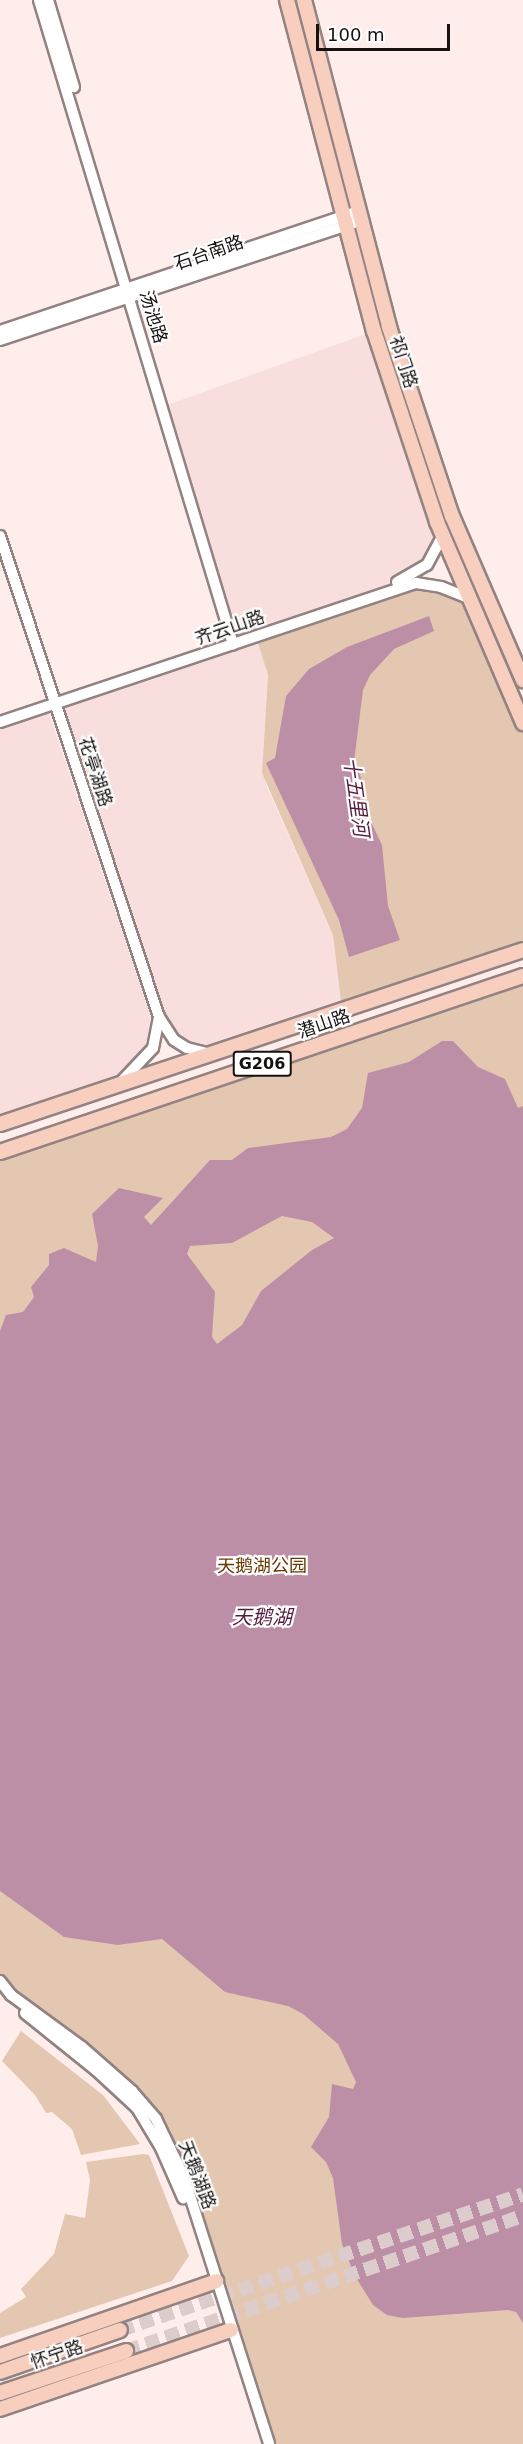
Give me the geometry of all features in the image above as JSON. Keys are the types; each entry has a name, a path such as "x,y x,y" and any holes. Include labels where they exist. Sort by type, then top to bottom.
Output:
{"main road":[{"name":"祁门路","path":"287,0 374,332 443,535 523,723"},
{"name":"祁门路","path":"304,0 389,327 452,516 523,680"},
{"name":"潜山路","path":"0,1125 523,950"},
{"name":"潜山路","path":"0,1152 523,976"},
{"path":"0,2356 213,2282"},
{"name":"怀宁路","path":"0,2372 120,2330"},
{"path":"0,2409 229,2331"},
{"name":"怀宁路","path":"0,2393 126,2351"}],"street":[{"name":"汤池路","path":"39,0 131,292"},
{"name":"汤池路","path":"48,0 234,640"},
{"name":"石台南路","path":"0,340 131,292 359,216"},
{"name":"石台南路","path":"0,331 131,292"},
{"path":"234,640 407,579 427,565 443,535"},
{"name":"花亭湖路","path":"0,536 159,1017 174,1040 187,1048 211,1054"},
{"name":"齐云山路","path":"0,722 54,701 234,640 416,583 441,587 471,599"},
{"path":"0,715 54,701"},
{"name":"花亭湖路","path":"118,1085 153,1048 159,1017"},
{"name":"天鹅湖路","path":"0,1981 11,1995 82,2047 124,2084 156,2120 184,2177 213,2282"},
{"name":"天鹅湖路","path":"0,1991 137,2108 179,2187 213,2282 263,2444"},
{"name":"天鹅湖路","path":"229,2331 269,2444"}],"shaded area":[{"path":"374,331 443,535 435,553 407,579 236,636 167,405"},
{"path":"256,637 268,675 263,754 267,787 333,935 342,1010 211,1054 187,1048 159,1017 56,704"},
{"path":"47,707 154,1027 153,1048 128,1076 0,1124 0,722"}],"green space":[{"path":"416,583 471,599 523,723 523,950 342,1010 333,935 262,773 268,675 256,637"},
{"name":"天鹅湖","path":"523,976 523,2444 269,2444 216,2281 156,2119 0,1981 0,1152"},
{"path":"21,2031 103,2095 140,2144 81,2155 72,2129 52,2112 46,2113 35,2095 2,2061"},
{"path":"149,2155 189,2256 172,2281 0,2338 0,2313 26,2297 21,2289 54,2254 65,2214 85,2218 90,2180 86,2162"}],"water":[{"name":"十五里河","path":"429,616 434,631 394,649 370,675 363,690 354,762 362,780 360,799 382,845 388,906 400,940 349,957 339,920 266,763 275,758 286,696 309,669 347,647"},
{"name":"天鹅湖","path":"442,1041 453,1041 478,1067 505,1079 518,1108 523,1106 523,2323 516,2312 508,2310 403,2318 387,2315 373,2305 355,2276 342,2244 333,2178 326,2162 311,2147 329,2117 332,2084 353,2089 356,2082 338,2044 303,2014 288,2006 225,1992 162,1939 118,1945 64,1937 0,1891 0,1331 6,1315 23,1312 34,1297 31,1287 49,1265 49,1254 64,1248 96,1262 98,1246 92,1214 119,1188 163,1198 144,1217 151,1225 210,1160 232,1160 248,1148 331,1137 347,1129 362,1108 368,1073 409,1062","holes":["282,1216 312,1222 334,1238 312,1250 261,1291 242,1325 217,1344 212,1337 215,1292 187,1254 190,1246 232,1243"]}],"tunnel":[{"path":"120,2330 523,2194"},
{"path":"126,2351 523,2216"}],"park label":[{"name":"天鹅湖公园","path":"262,1566"}]}
